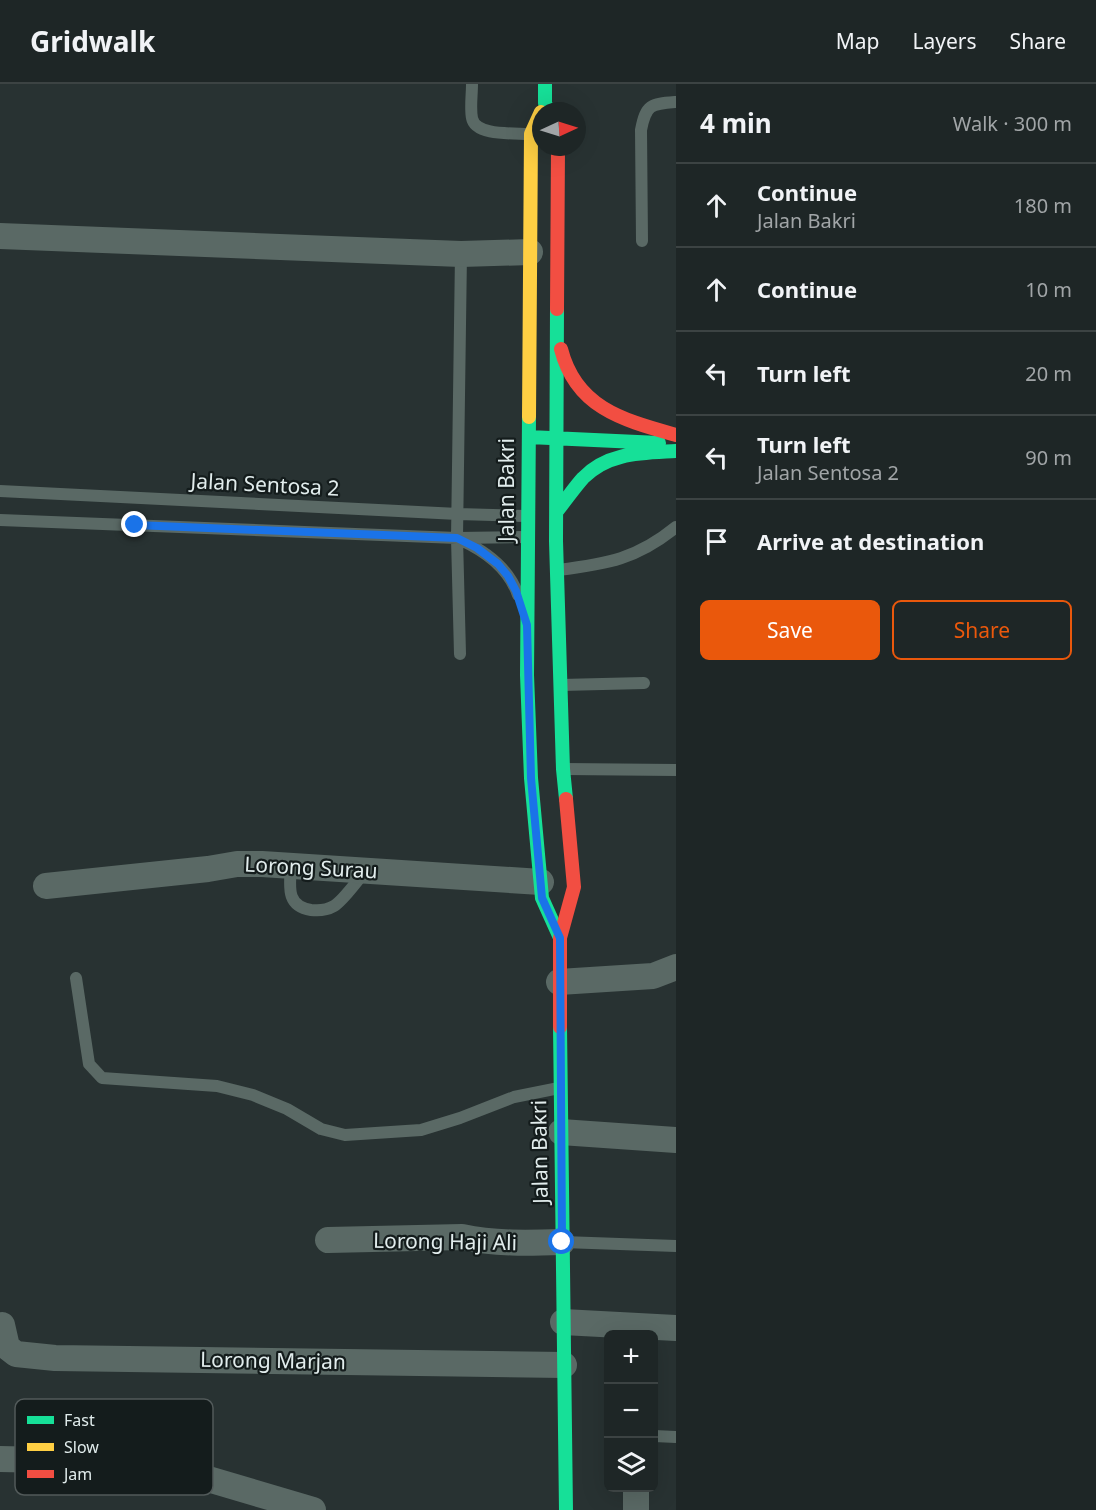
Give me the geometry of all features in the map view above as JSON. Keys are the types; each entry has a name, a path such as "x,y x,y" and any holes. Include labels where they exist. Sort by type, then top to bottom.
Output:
{"main road":[{"name":"Jalan Bakri","path":"544,84 544,102"},
{"name":"Jalan Bakri","path":"531,134 528,516 557,570 563,769 574,887 560,938 559,982 566,1510"},
{"name":"Jalan Bakri","path":"558,156 557,510 542,539 527,625 531,778 542,898 560,938"},
{"path":"556,332 567,370 586,397 619,418 676,435"},
{"path":"528,437 676,444"},
{"path":"557,510 576,485 594,467 619,456 676,451"}],"street":[{"path":"0,236 461,255 530,252"},
{"name":"Lorong Surau","path":"46,886 237,864 541,882"},
{"path":"559,982 653,976 676,967"},
{"path":"561,1132 676,1140"},
{"name":"Lorong Haji Ali","path":"328,1240 462,1237 477,1241 524,1244 562,1242"},
{"path":"563,1322 637,1330 676,1328"},
{"name":"Lorong Marjan","path":"2,1325 7,1347 16,1354 55,1358 564,1365"},
{"path":"0,1459 15,1459"},
{"path":"213,1480 313,1510"},
{"path":"636,1492 636,1510"}],"lane":[{"path":"472,84 472,119 476,126 484,131 531,134"},
{"path":"642,242 640,130 644,112 654,104 676,102"},
{"path":"460,654 457,538 461,255"},
{"name":"Jalan Sentosa 2","path":"0,491 528,516"},
{"path":"0,520 457,538 542,539"},
{"path":"557,570 615,561 644,550 676,527"},
{"path":"457,538 477,548 498,564 508,576 516,591 527,625"},
{"path":"561,685 644,683"},
{"path":"563,769 676,770"},
{"path":"291,866 290,891 294,903 304,909 320,911 335,906 366,870"},
{"path":"76,978 88,1064 102,1078 217,1086 253,1095 287,1109 321,1129 345,1136 421,1130 514,1097 560,1088"},
{"path":"562,1242 676,1246"},
{"path":"658,1437 676,1437"}],"traffic: fast":[{"path":"545,84 545,102"},
{"path":"557,309 556,541 563,769 566,799"},
{"path":"529,417 527,675 531,778 542,898 560,938"},
{"path":"529,437 659,443"},
{"path":"557,511 583,478 603,463 626,456 676,451"},
{"path":"560,1027 566,1510"}],"traffic: slow":[{"path":"529,417 532,132"}],"traffic: jam":[{"path":"557,309 558,156"},
{"path":"561,349 568,369 590,398 620,417 676,435"},
{"path":"560,1027 560,938 574,887 566,799"}],"route":[{"path":"135,525 457,538 477,548 498,564 508,576 516,591 527,625 531,778 542,898 560,938 562,1242"}]}
